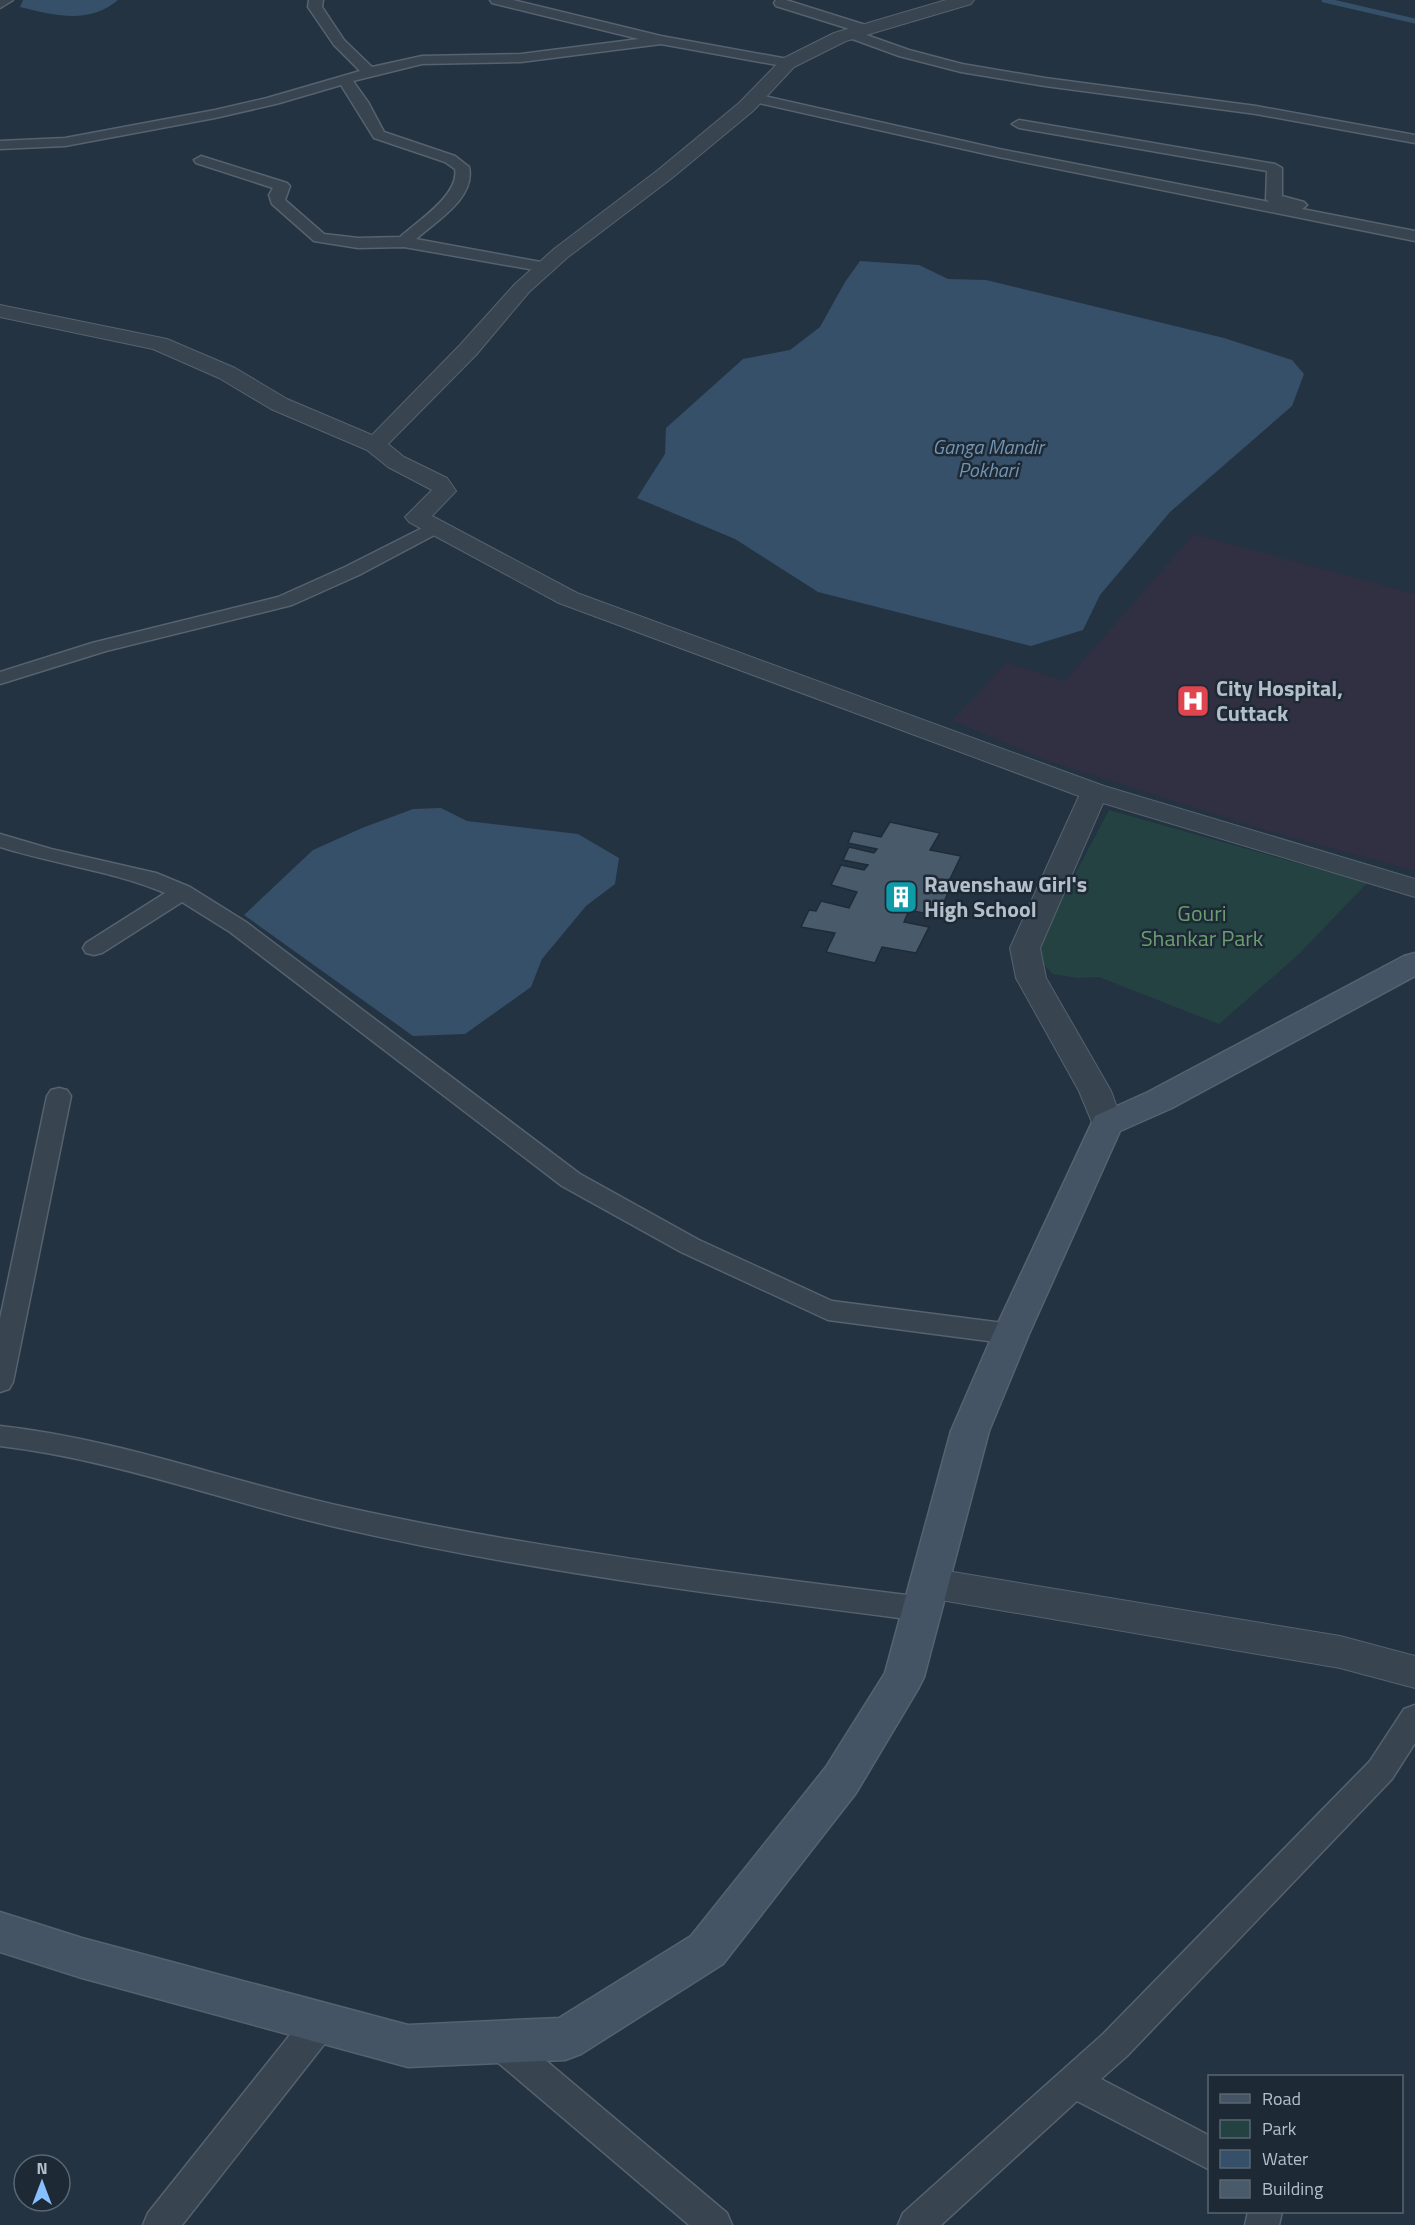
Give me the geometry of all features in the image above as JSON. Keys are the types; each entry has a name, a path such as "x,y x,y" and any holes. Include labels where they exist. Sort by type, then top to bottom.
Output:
{"main road":[{"path":"0,1932 82,1958 408,2046 565,2039 707,1950 841,1780 904,1677 970,1431 1011,1334 1107,1124 1160,1100 1415,963"}],"street":[{"path":"0,4 6,0"},
{"path":"316,0 315,7 337,41 350,57 370,72"},
{"path":"496,0 661,40 788,63"},
{"path":"375,445 468,350 522,288 561,253 665,174 754,98 788,63 832,41 965,0"},
{"path":"781,3 860,32 904,53 961,68 1045,82 1256,110 1415,139"},
{"path":"0,145 65,142 215,114 422,60 521,58 661,40"},
{"path":"345,80 361,102 373,128 379,135 450,159 462,167 464,177 459,192 404,242"},
{"path":"754,98 999,153 1415,236"},
{"path":"1019,124 1275,168 1274,199 1341,217 1415,231"},
{"path":"201,160 282,186 277,195 277,201 319,238 358,243 404,242 546,267"},
{"path":"0,311 159,344 227,373 279,404 375,445 396,462 439,483 444,491 417,517 568,598 1094,792 1415,888"},
{"path":"3,674 99,647 285,601 352,571 436,527"},
{"path":"1094,792 1025,948 1031,978 1095,1091 1107,1124"},
{"path":"0,840 45,854 148,878 182,892 238,927 571,1180 690,1246 828,1310 1011,1334"},
{"path":"94,948 182,892"},
{"path":"0,1382 59,1096"},
{"path":"0,1436 44,1439 115,1454 336,1516 457,1542 593,1566 926,1596 1340,1652 1415,1672"},
{"path":"915,2225 1115,2045 1381,1770 1415,1718"},
{"path":"159,2225 321,2022"},
{"path":"500,2043 715,2225"},
{"path":"1074,2082 1208,2153"}],"shaded area":[{"name":"City Hospital, Cuttack","path":"1194,534 1415,594 1415,871 1268,831 1045,760 952,720 1007,663 1065,681"}],"green space":[{"name":"Gouri Shankar Park","path":"1109,810 1367,883 1299,954 1219,1024 1099,977 1077,978 1053,974 1041,962 1035,950"}],"water":[{"path":"23,0 118,0 95,13 70,16 20,7"},
{"name":"Ganga Mandir Pokhari","path":"860,261 919,265 948,279 986,280 1224,338 1292,360 1304,374 1292,406 1170,512 1100,595 1083,630 1031,646 818,592 735,539 637,498 665,454 666,428 743,359 790,350 820,327 845,282"},
{"path":"441,808 467,821 578,834 619,858 615,884 586,906 542,959 531,987 465,1034 413,1036 244,915 313,850 413,809"}],"building":[{"name":"Ravenshaw Girl's High School","path":"890,822 940,833 930,850 961,856 949,881 929,877 926,885 950,888 938,916 909,910 904,922 929,927 916,953 882,947 875,963 826,952 835,933 801,927 809,910 816,911 821,901 849,908 857,892 831,885 841,865 864,870 868,865 843,860 849,847 874,853 877,849 848,843 853,831 881,837"}],"waterway":[{"path":"1324,0 1415,21"}],"place":[{"name":"City Hospital, Cuttack","path":"1193,701"},
{"name":"Ravenshaw Girl's High School","path":"901,897"}]}
